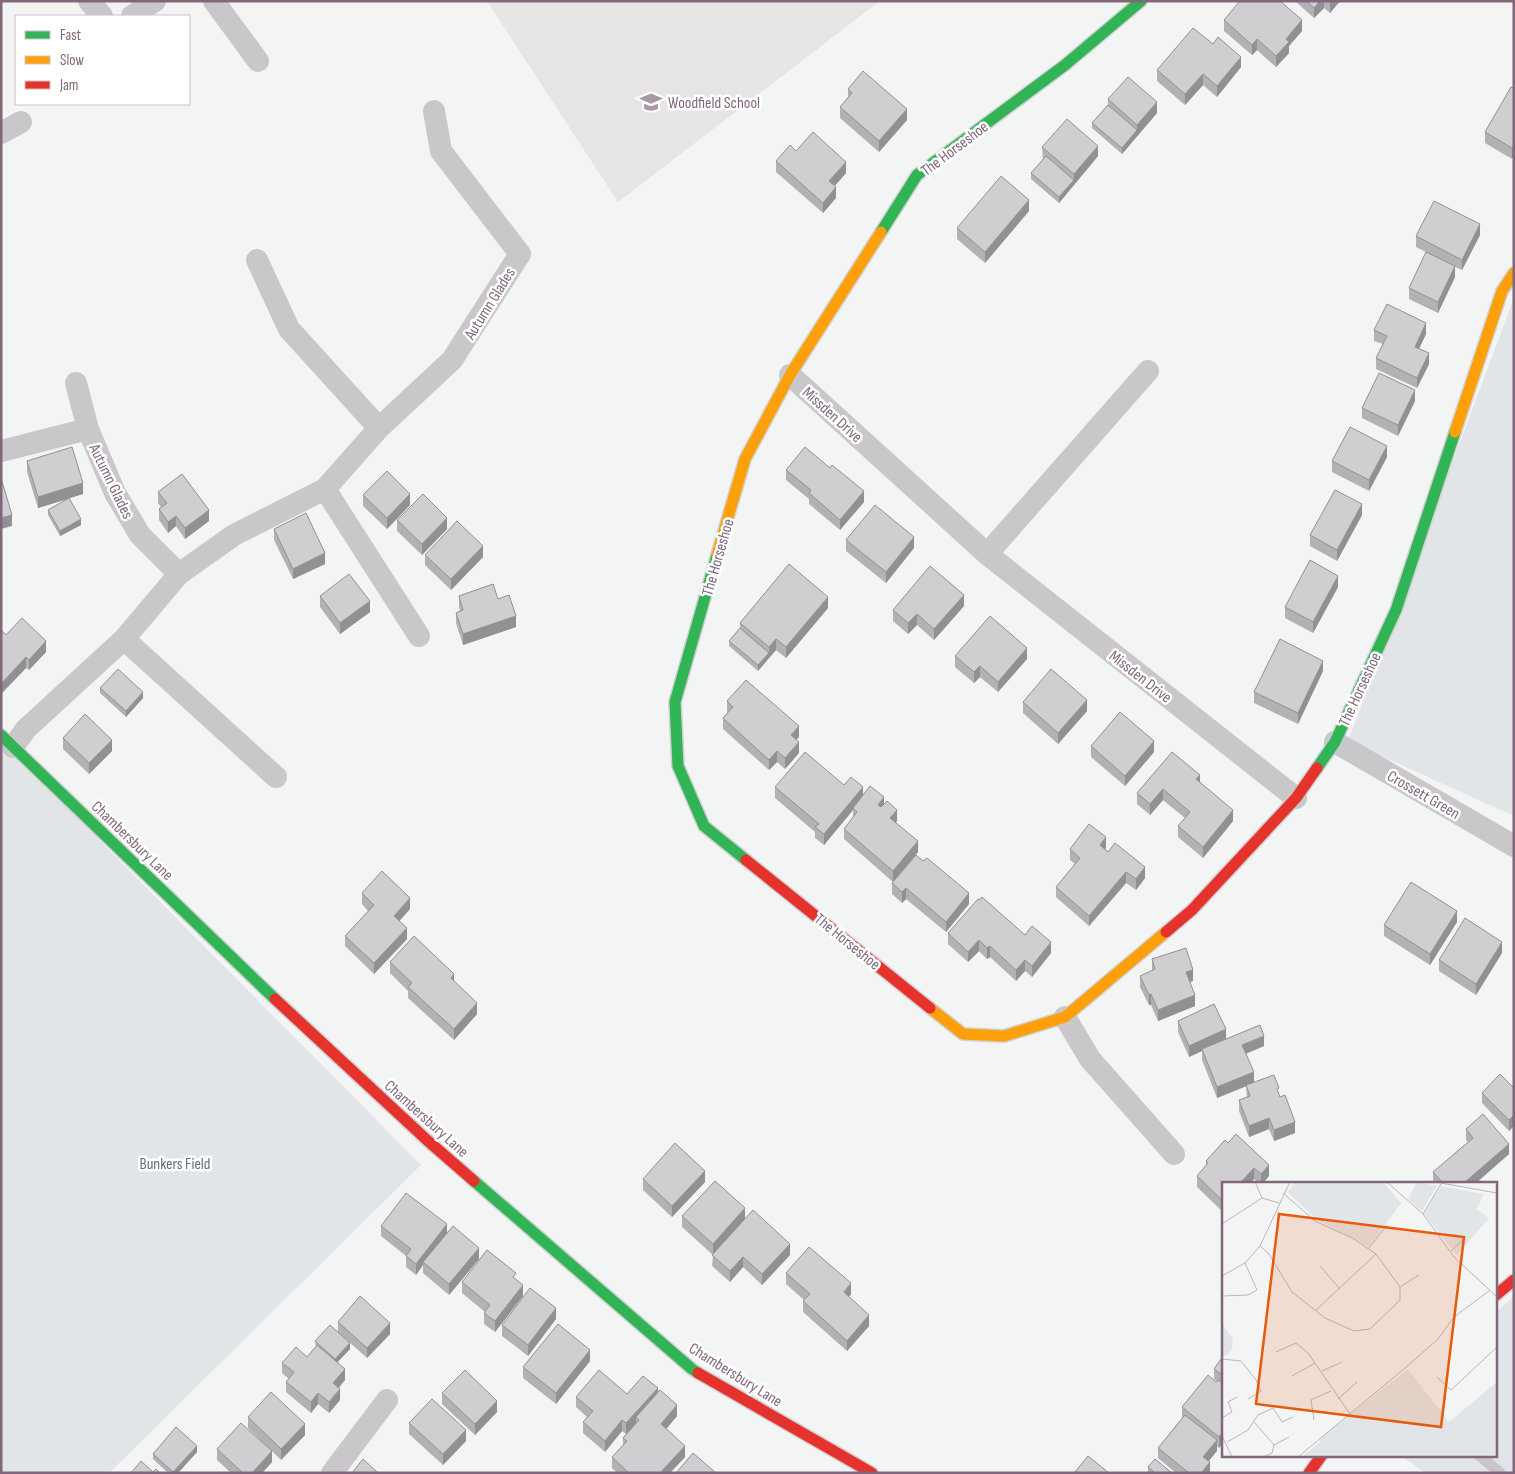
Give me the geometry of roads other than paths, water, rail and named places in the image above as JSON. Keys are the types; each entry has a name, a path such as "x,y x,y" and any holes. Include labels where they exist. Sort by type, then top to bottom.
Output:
{"street":[{"path":"89,1 101,15"},
{"path":"134,15 155,1"},
{"path":"214,1 258,61"},
{"name":"The Horseshoe","path":"1141,1 1065,65 917,176 790,375 745,459 675,702 678,766 704,826 963,1034 1004,1036 1065,1017 1192,910 1296,798 1335,742 1396,610 1502,291 1514,272"},
{"name":"Autumn Glades","path":"7,741 26,729 124,639 179,574 234,535 325,490 379,428 452,360 520,254 441,151 434,111"},
{"path":"1,133 21,122"},
{"path":"258,260 289,329 379,428"},
{"path":"986,554 1148,371"},
{"name":"Missden Drive","path":"790,375 986,554 1296,798"},
{"path":"76,383 88,429"},
{"name":"Autumn Glades","path":"1,451 88,429 115,493 140,536 179,574"},
{"path":"325,490 419,636"},
{"path":"124,639 276,777"},
{"name":"Chambersbury Lane","path":"7,741 260,985 420,1134 692,1369 872,1473"},
{"name":"Crossett Green","path":"1335,742 1514,846"},
{"path":"1065,1017 1090,1059 1174,1154"},
{"path":"1498,1293 1514,1280"},
{"path":"332,1473 387,1400"},
{"path":"1309,1473 1321,1456"}],"lane":[{"path":"1479,1456 1500,1473"}],"place":[{"name":"Woodfield School","path":"651,102"}],"park label":[{"name":"Bunkers Field","path":"175,1163"}]}
